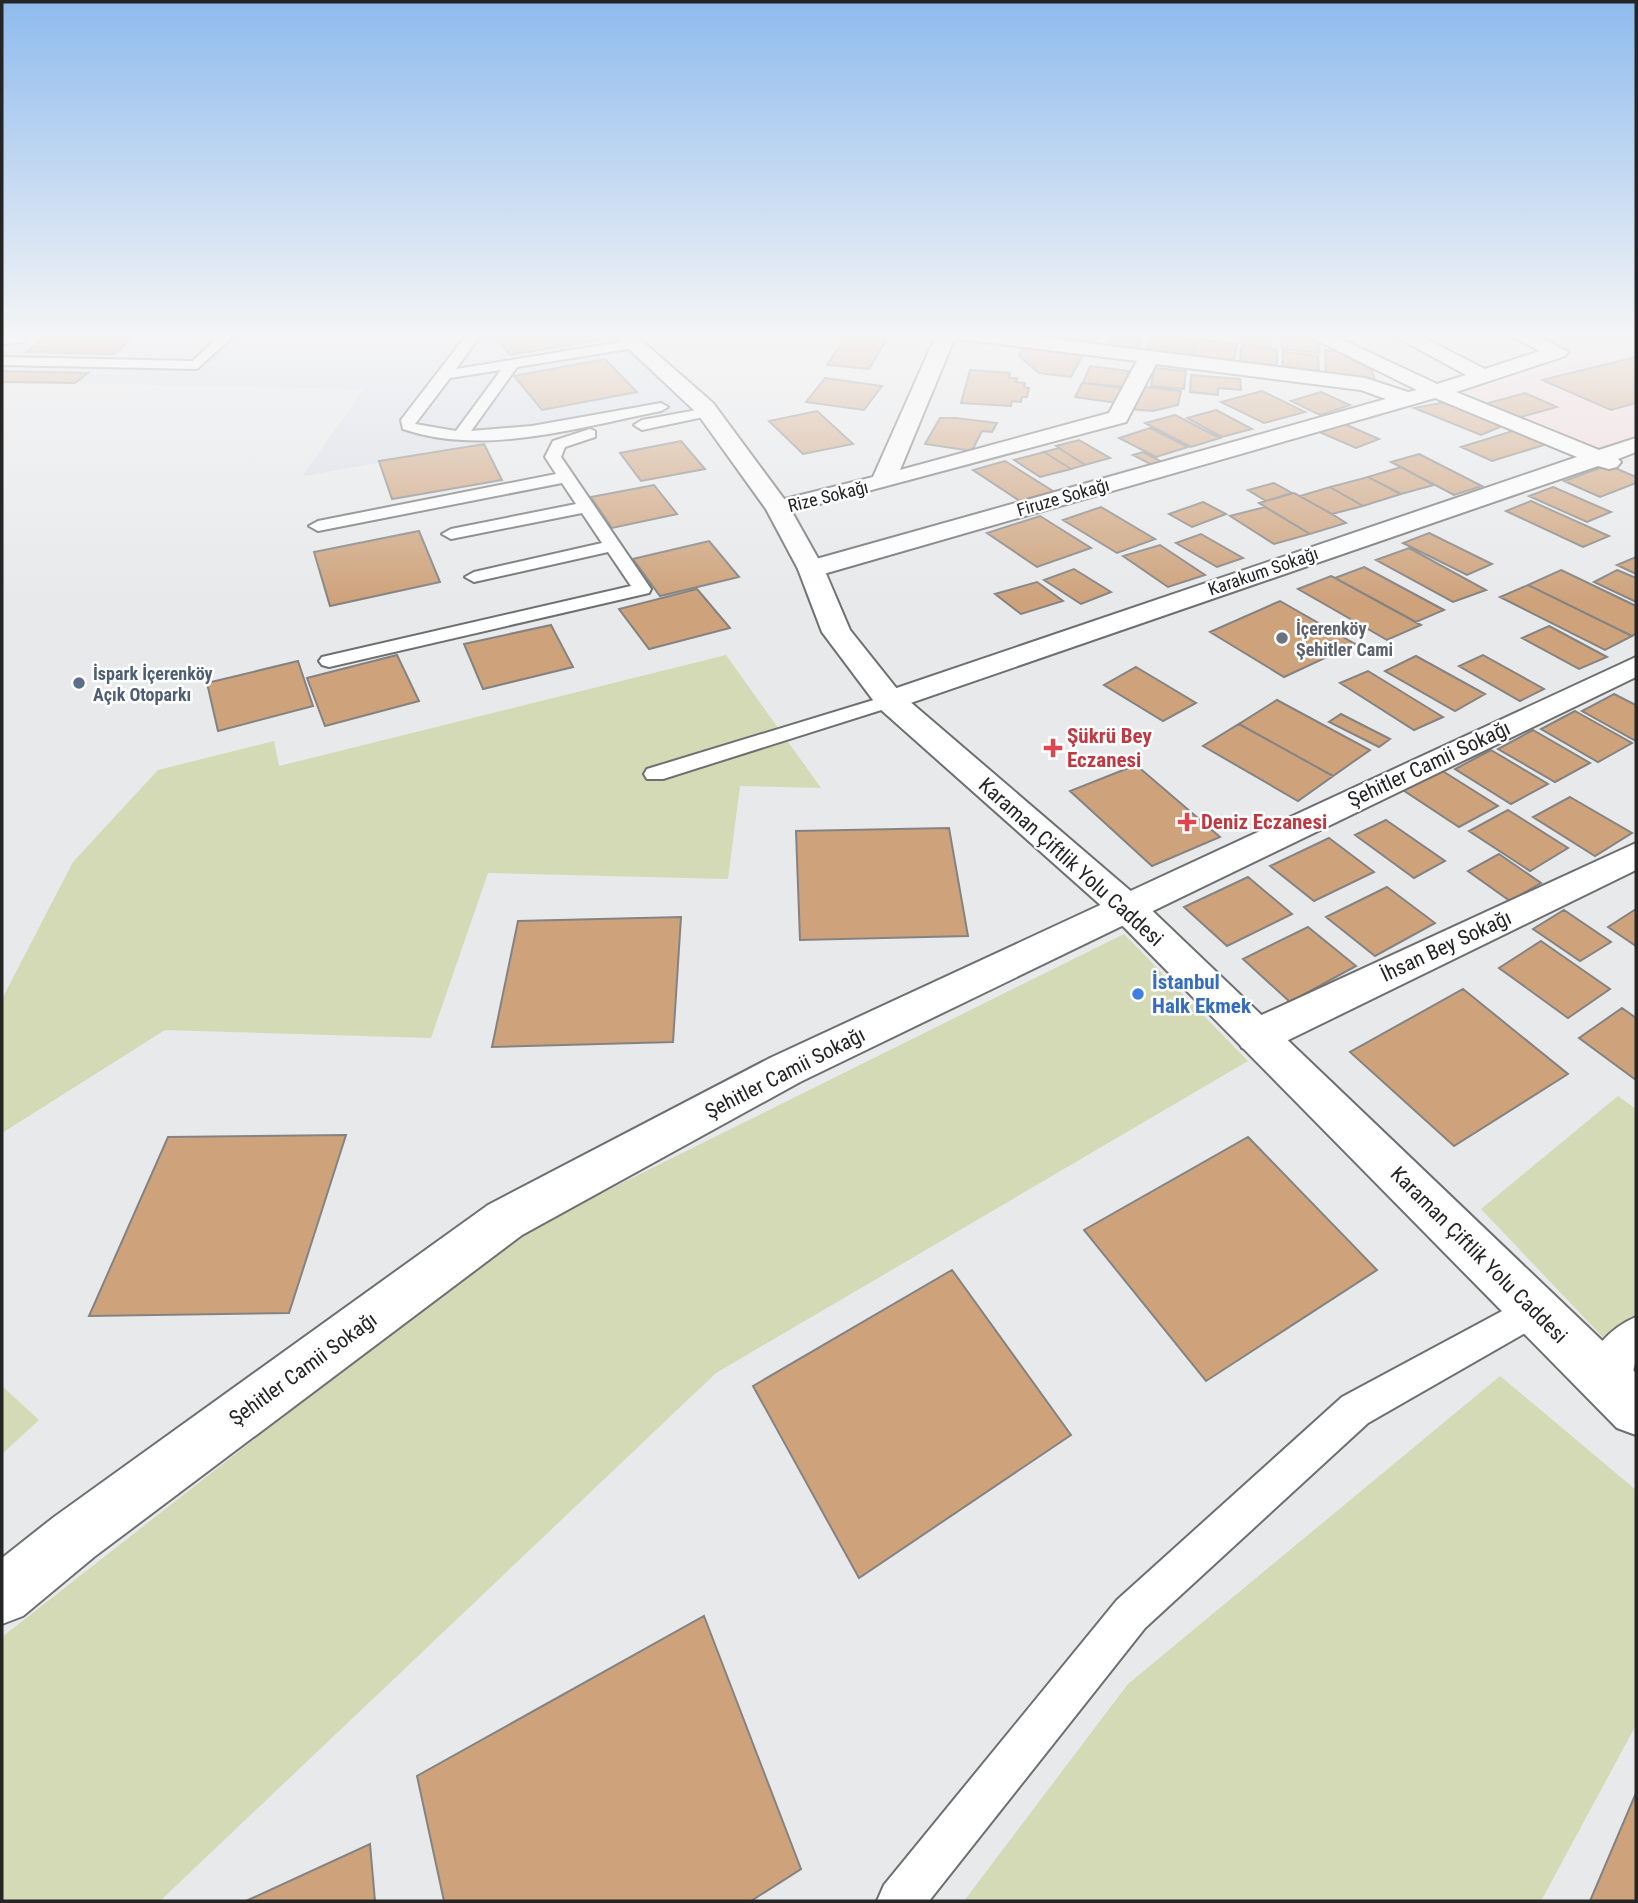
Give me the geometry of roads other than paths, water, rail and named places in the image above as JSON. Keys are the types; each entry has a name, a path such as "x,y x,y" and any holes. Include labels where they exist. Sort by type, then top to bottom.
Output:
{"street":[{"name":"Karaman Çiftlik Yolu Caddesi","path":"715,422 778,508 811,569 836,632 890,701 1126,908 1621,1394"},
{"name":"Rize Sokağı","path":"778,508 883,482 909,422"},
{"path":"883,482 1101,422"},
{"name":"Firuze Sokağı","path":"811,569 1327,422"},
{"path":"1511,422 1599,458"},
{"name":"Karakum Sokağı","path":"890,701 1277,566 1599,458 1630,457"},
{"name":"Şehitler Camii Sokağı","path":"2,1595 85,1529 505,1220 785,1070 1636,666"},
{"name":"İhsan Bey Sokağı","path":"1256,1036 1636,855"},
{"path":"1621,1394 1636,1342"}],"lane":[{"path":"408,422 408,426 426,432 461,434 514,434 580,422"},
{"path":"461,434 470,422"},
{"path":"329,661 642,589 553,457 558,444 582,435 654,422"},
{"path":"318,526 566,477"},
{"path":"451,534 586,507"},
{"path":"474,577 613,546"},
{"path":"655,774 890,701"},
{"path":"900,1901 1131,1614 1355,1409 1534,1310"}],"place":[{"name":"İçerenköy Şehitler Cami","path":"1282,638"},
{"name":"İspark İçerenköy Açık Otoparkı","path":"79,683"},
{"name":"Şükrü Bey Eczanesi","path":"1053,748"},
{"name":"Deniz Eczanesi","path":"1187,822"},
{"name":"İstanbul Halk Ekmek","path":"1138,994"}]}
